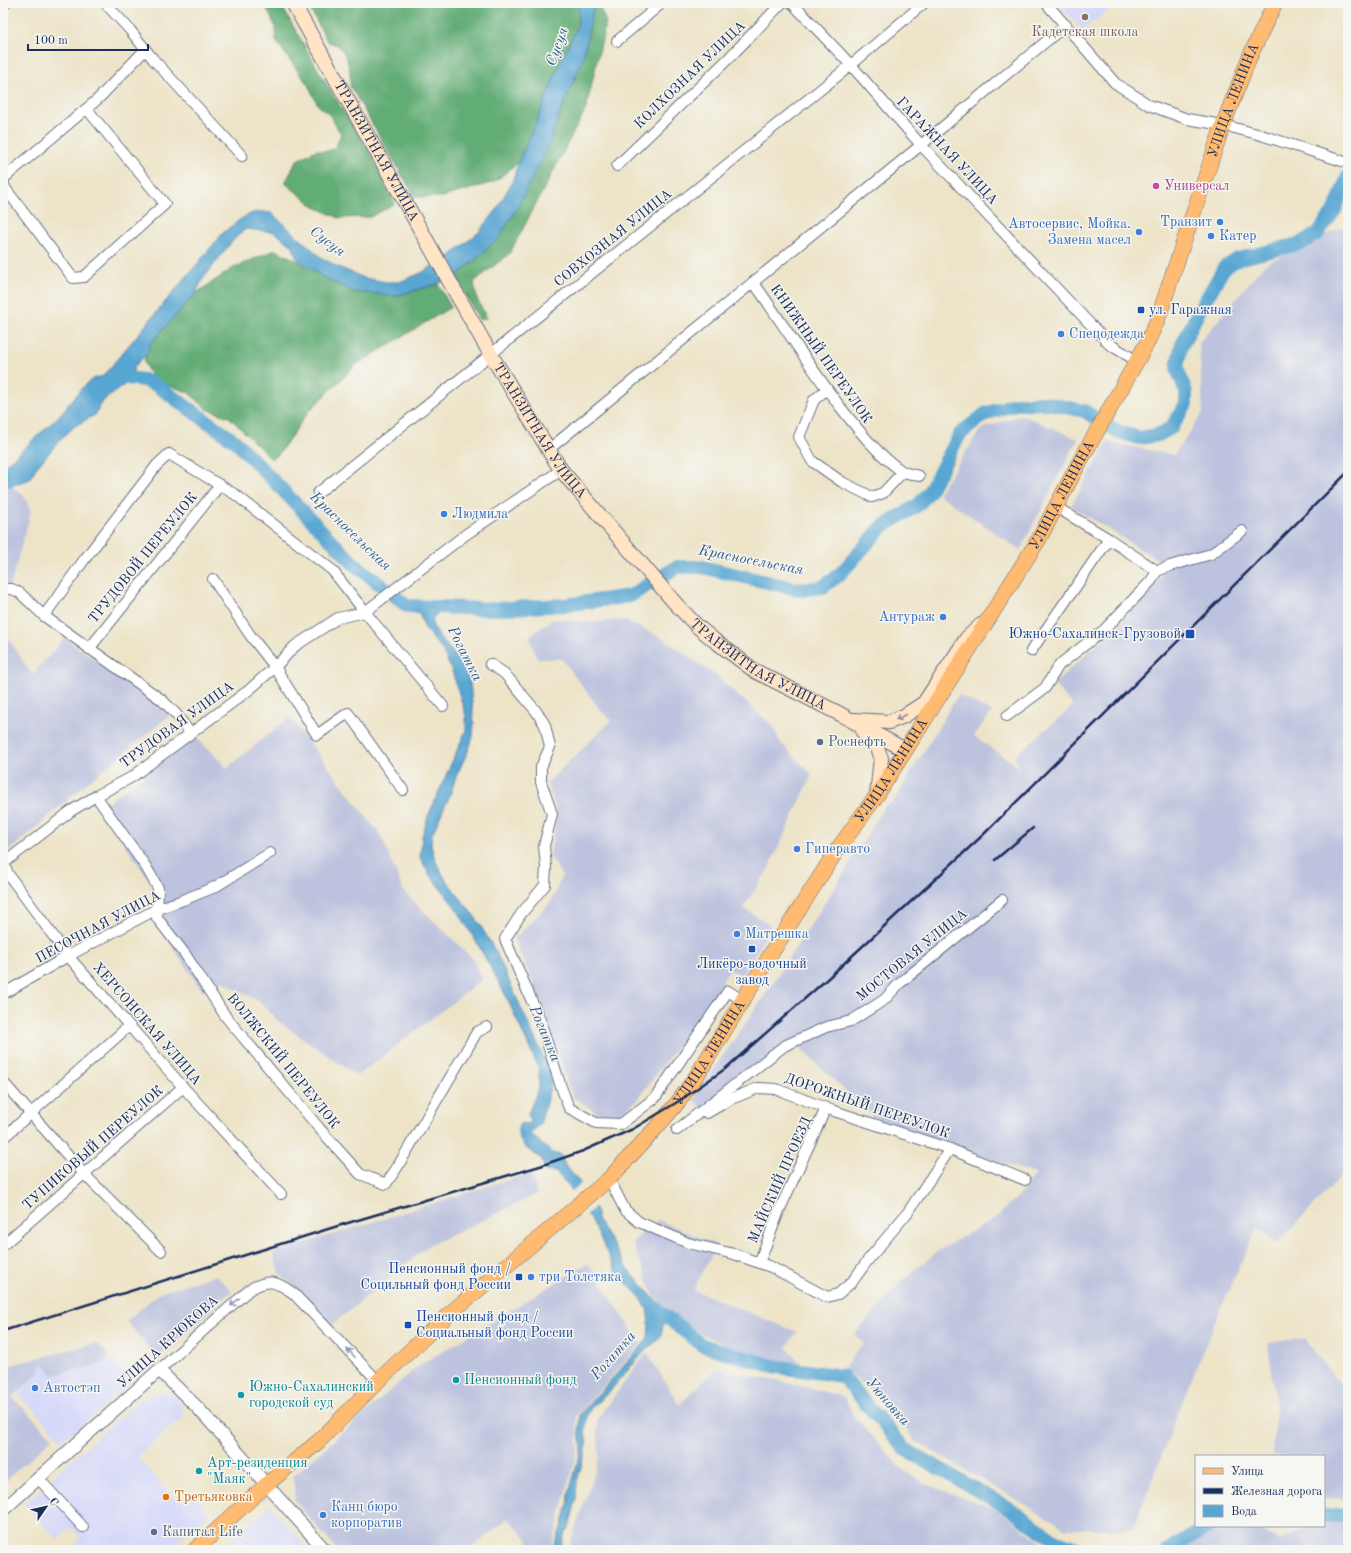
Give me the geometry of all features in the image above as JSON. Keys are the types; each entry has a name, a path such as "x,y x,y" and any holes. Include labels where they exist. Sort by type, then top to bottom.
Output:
{"main road":[{"name":"ТРАНЗИТНАЯ УЛИЦА","path":"293,3 491,355 561,470 642,566 701,630 754,671 905,750"},
{"name":"УЛИЦА ЛЕНИНА","path":"195,1550 267,1484 319,1441 378,1381 447,1316 605,1182 656,1128 679,1101 699,1072 742,1000 837,850 877,794 1039,539 1147,343 1157,321 1222,126 1250,56 1275,3"},
{"path":"849,720 890,722 904,716 924,702 967,638 990,616"},
{"path":"849,720 876,746 881,758 877,794"}],"street":[{"path":"105,3 242,156"},
{"path":"618,41 662,3"},
{"name":"КОЛХОЗНАЯ УЛИЦА","path":"617,166 728,59 782,3"},
{"name":"ГАРАЖНАЯ УЛИЦА","path":"792,3 851,65 921,145 1109,344 1137,361"},
{"name":"СОВХОЗНАЯ УЛИЦА","path":"318,493 851,65 924,3"},
{"path":"1046,3 1115,83 1149,105 1187,119 1267,137 1342,161"},
{"path":"548,450 1066,25"},
{"path":"87,108 165,204 84,276 73,278 5,188 3,179 87,108 146,50"},
{"name":"КНИЖНЫЙ ПЕРЕУЛОК","path":"752,283 759,290 827,389 865,440 892,465 903,472"},
{"path":"827,389 814,400 799,437 812,461 842,482 872,497 883,493 903,472 919,476"},
{"path":"44,616 84,560 157,465 169,454 236,495 332,570 365,612 444,706"},
{"path":"365,612 465,535 561,470"},
{"name":"ТРУДОВОЙ ПЕРЕУЛОК","path":"89,648 220,485"},
{"path":"1056,507 1109,539 1157,571"},
{"path":"1007,716 1045,688 1059,665 1104,630 1151,581 1157,571 1211,554 1242,531"},
{"path":"1031,651 1109,539"},
{"path":"213,579 250,635 275,667 317,735 348,713 403,790"},
{"path":"3,589 12,589 20,593 44,616 162,700 176,714 190,733"},
{"name":"ТРУДОВАЯ УЛИЦА","path":"4,864 71,811 132,777 249,690 275,667 295,646 338,618 365,612"},
{"path":"490,664 504,673 536,711 545,725 550,747 541,767 541,782 552,814 544,846 546,868 545,885 521,914 505,939 540,1020 569,1108 596,1123 621,1124 654,1098 728,991 742,1000"},
{"name":"ВОЛЖСКИЙ ПЕРЕУЛОК","path":"96,796 146,867 158,888 157,918 185,954 226,1016 360,1174 386,1184 477,1032 487,1027"},
{"name":"ПЕСОЧНАЯ УЛИЦА","path":"3,994 68,956 157,909 215,887 270,852"},
{"name":"ХЕРСОНСКАЯ УЛИЦА","path":"4,864 8,874 68,956 183,1087 280,1194"},
{"name":"МОСТОВАЯ УЛИЦА","path":"676,1130 784,1046 826,1028 851,1021 884,1000 899,984 1002,900"},
{"path":"3,1138 129,1026"},
{"path":"3,1082 84,1174 161,1251"},
{"name":"ТУПИКОВЫЙ ПЕРЕУЛОК","path":"3,1245 183,1087"},
{"name":"ДОРОЖНЫЙ ПЕРЕУЛОК","path":"676,1130 731,1099 758,1088 776,1089 826,1108 950,1150 1025,1180"},
{"name":"МАЙСКИЙ ПРОЕЗД","path":"759,1263 779,1211 826,1108"},
{"path":"656,1128 676,1130"},
{"path":"605,1182 625,1210 639,1222 688,1243 734,1254 771,1267 828,1297 838,1294 852,1282 868,1260 908,1212 950,1150"},
{"name":"УЛИЦА КРЮКОВА","path":"3,1510 249,1290 258,1284 268,1282 281,1284 293,1293 378,1381"},
{"path":"159,1370 197,1407 325,1550"},
{"path":"38,1478 83,1527"}],"shaded area":[{"name":"Кадетская школа","path":"1057,3 1118,3 1083,30"},
{"path":"1348,216 1348,1172 1343,1174 1278,1243 1257,1228 1219,1312 1192,1377 1133,1529 1067,1529 915,1441 883,1399 843,1369 864,1343 855,1334 908,1275 938,1251 997,1217 1021,1193 1036,1174 881,1124 799,1047 702,1109 693,1099 755,1010 830,895 885,806 893,802 958,695 992,712 974,736 1020,768 1014,757 1073,706 1054,684 1128,615 1131,608 1162,576 1158,560 1071,506 1108,442 1174,455 1203,413 1199,343 1264,265 1345,226"},
{"path":"1022,415 1078,439 1020,550 938,494 981,429"},
{"path":"3,485 11,486 23,494 31,512 11,583 3,597"},
{"path":"553,619 588,622 623,620 661,637 716,676 773,726 780,742 812,775 769,868 743,908 771,926 743,976 729,969 715,996 637,1100 618,1117 600,1115 572,1096 540,998 514,939 551,902 562,876 550,856 557,812 547,783 612,720 601,711 562,659 537,659 529,636"},
{"path":"6,635 32,675 65,638 171,714 87,783 3,856 3,636"},
{"path":"290,717 381,836 404,892 473,959 482,980 357,1076 278,1021 257,1000 219,980 203,992 154,919 155,889 100,808 196,737 227,768"},
{"path":"531,1173 537,1194 428,1246 332,1325 280,1274 273,1253"},
{"path":"658,1220 717,1245 693,1290 797,1332 786,1347 803,1365 771,1364 690,1329 658,1306 632,1242"},
{"path":"588,1263 641,1344 576,1416 578,1449 551,1550 526,1550 529,1541 508,1518 469,1550 337,1550 295,1501 293,1476 417,1367"},
{"path":"216,1275 232,1291 158,1358 126,1321 161,1292"},
{"path":"1304,1338 1333,1376 1348,1390 1348,1499 1325,1498 1325,1455 1273,1455 1276,1411 1268,1343"},
{"path":"96,1343 107,1354 108,1362 53,1375 43,1364 39,1367 42,1370 12,1397 53,1438 3,1483 3,1367"},
{"path":"647,1352 679,1405 716,1369 802,1386 844,1397 853,1415 901,1469 925,1484 998,1510 1052,1550 568,1550 599,1458 597,1419"},
{"path":"107,1354 133,1381 62,1441 32,1407 28,1405 17,1393 42,1370 39,1367 43,1364 108,1362"},
{"path":"155,1393 173,1395 183,1407 181,1412 185,1416 138,1455 139,1459 170,1494 179,1500 193,1495 209,1514 168,1550 79,1550 75,1543 81,1538 71,1527 57,1540 24,1504 139,1400"},
{"path":"270,1505 308,1548 315,1550 219,1550"},
{"path":"1348,1520 1348,1550 1176,1550 1216,1527 1251,1527 1280,1541 1307,1527 1325,1527 1325,1521"}],"green space":[{"path":"264,3 280,3 328,87 371,154 395,204 370,217 339,218 315,207 285,183 297,160 316,150 328,151 335,148 341,134 329,114 318,105 308,85 276,41 276,28"},
{"path":"307,3 579,3 578,25 518,163 494,182 443,197 415,197 350,86 350,71 345,55 339,46 327,41"},
{"path":"594,4 599,6 606,22 586,109 510,253 474,282 477,299 487,318 479,320 456,276 476,260 549,145 558,118 583,59"},
{"path":"275,250 303,263 323,277 395,296 438,284 451,307 356,365 309,411 278,455 271,459 229,417 207,409 189,393 156,380 148,371 144,361 150,344 196,293 235,267"}],"water":[{"path":"579,3 594,3 583,59 558,118 549,145 514,214 498,239 456,276 437,284 395,296 354,292 323,277 303,263 296,257 293,246 274,232 246,229 230,244 203,279 195,294 150,344 147,354 135,366 128,382 104,400 95,415 75,426 61,439 36,468 30,479 11,486 3,485 3,466 58,417 83,387 93,379 103,376 223,233 239,220 250,214 256,212 271,213 321,257 336,266 364,278 386,282 399,282 421,273 451,255 478,233 496,211 512,182 519,161 558,68 578,25"},
{"path":"419,613 437,614 433,618 432,624 439,636 462,664 470,682 474,723 473,737 469,749 432,834 431,846 437,864 446,880 476,918 496,952 551,1074 551,1084 540,1125 530,1133 552,1153 561,1155 565,1165 582,1185 597,1213 597,1219 628,1269 663,1309 664,1322 660,1338 643,1353 610,1391 591,1408 588,1414 585,1430 587,1446 577,1481 576,1500 569,1528 565,1532 560,1550 552,1550 562,1526 568,1504 569,1493 582,1447 579,1433 580,1414 641,1347 648,1337 649,1324 647,1309 641,1298 617,1273 592,1221 571,1189 556,1172 545,1171 542,1159 523,1145 519,1137 518,1127 521,1123 529,1123 530,1119 528,1114 539,1087 539,1069 506,996 481,950 458,911 429,874 420,857 422,836 428,816 466,730 466,716 452,671 442,650 425,629"}],"pier":[{"path":"583,1182 596,1206 586,1215 571,1192"}],"waterway":[{"name":"Красносельская","path":"128,378 144,380 156,385 236,442 353,563 407,606 494,609 565,605 630,596 677,567 702,567 801,590 823,587 841,573 882,527 918,505 929,492 960,434 985,414 1015,404 1047,403 1084,411 1119,432 1139,438 1158,435 1171,428 1186,404 1186,392 1177,368 1181,347 1198,313 1224,268 1238,259 1302,243 1318,233 1335,210 1348,176"},
{"name":"Уюновка","path":"655,1308 702,1345 772,1366 842,1376 905,1449 1005,1506 1055,1540 1082,1550"},
{"name":"Уюновка","path":"1325,1516 1348,1514"},
{"name":"Уюновка","path":"1168,1550 1208,1527"}],"railway":[{"path":"3,1331 341,1225 540,1166 583,1151 633,1129 679,1101 725,1069 826,980 983,835 1348,472"},
{"path":"995,860 1033,828"}],"place":[{"name":"Кадетская школа","path":"1085,17"},
{"name":"Универсал","path":"1156,186"},
{"name":"Транзит","path":"1220,222"},
{"name":"Автосервис, Мойка. Замена масел","path":"1139,232"},
{"name":"Катер","path":"1211,236"},
{"name":"ул. Гаражная","path":"1141,310"},
{"name":"Спецодежда","path":"1061,334"},
{"name":"Людмила","path":"444,514"},
{"name":"Антураж","path":"943,617"},
{"name":"Южно-Сахалинск-Грузовой","path":"1190,634"},
{"name":"Роснефть","path":"820,742"},
{"name":"Гиперавто","path":"797,849"},
{"name":"Матрешка","path":"737,934"},
{"name":"Ликёро-водочный завод","path":"752,949"},
{"name":"Пенсионный фонд / Социльный фонд России","path":"519,1277"},
{"name":"три Толстяка","path":"531,1277"},
{"name":"Пенсионный фонд / Социальный фонд России","path":"408,1325"},
{"name":"Пенсионный фонд","path":"456,1380"},
{"name":"Автостэп","path":"35,1388"},
{"name":"Южно-Сахалинский городской суд","path":"241,1395"},
{"name":"Арт-резиденция \"Маяк\"","path":"199,1471"},
{"name":"Третьяковка","path":"166,1497"},
{"name":"Канц бюро корпоратив","path":"323,1515"},
{"name":"Капитал Life","path":"154,1532"}],"water label":[{"name":"Сусуя","path":"558,47"},
{"name":"Сусуя","path":"327,242"},
{"name":"Рогатка","path":"464,654"},
{"name":"Рогатка","path":"544,1034"},
{"name":"Рогатка","path":"614,1356"}]}
